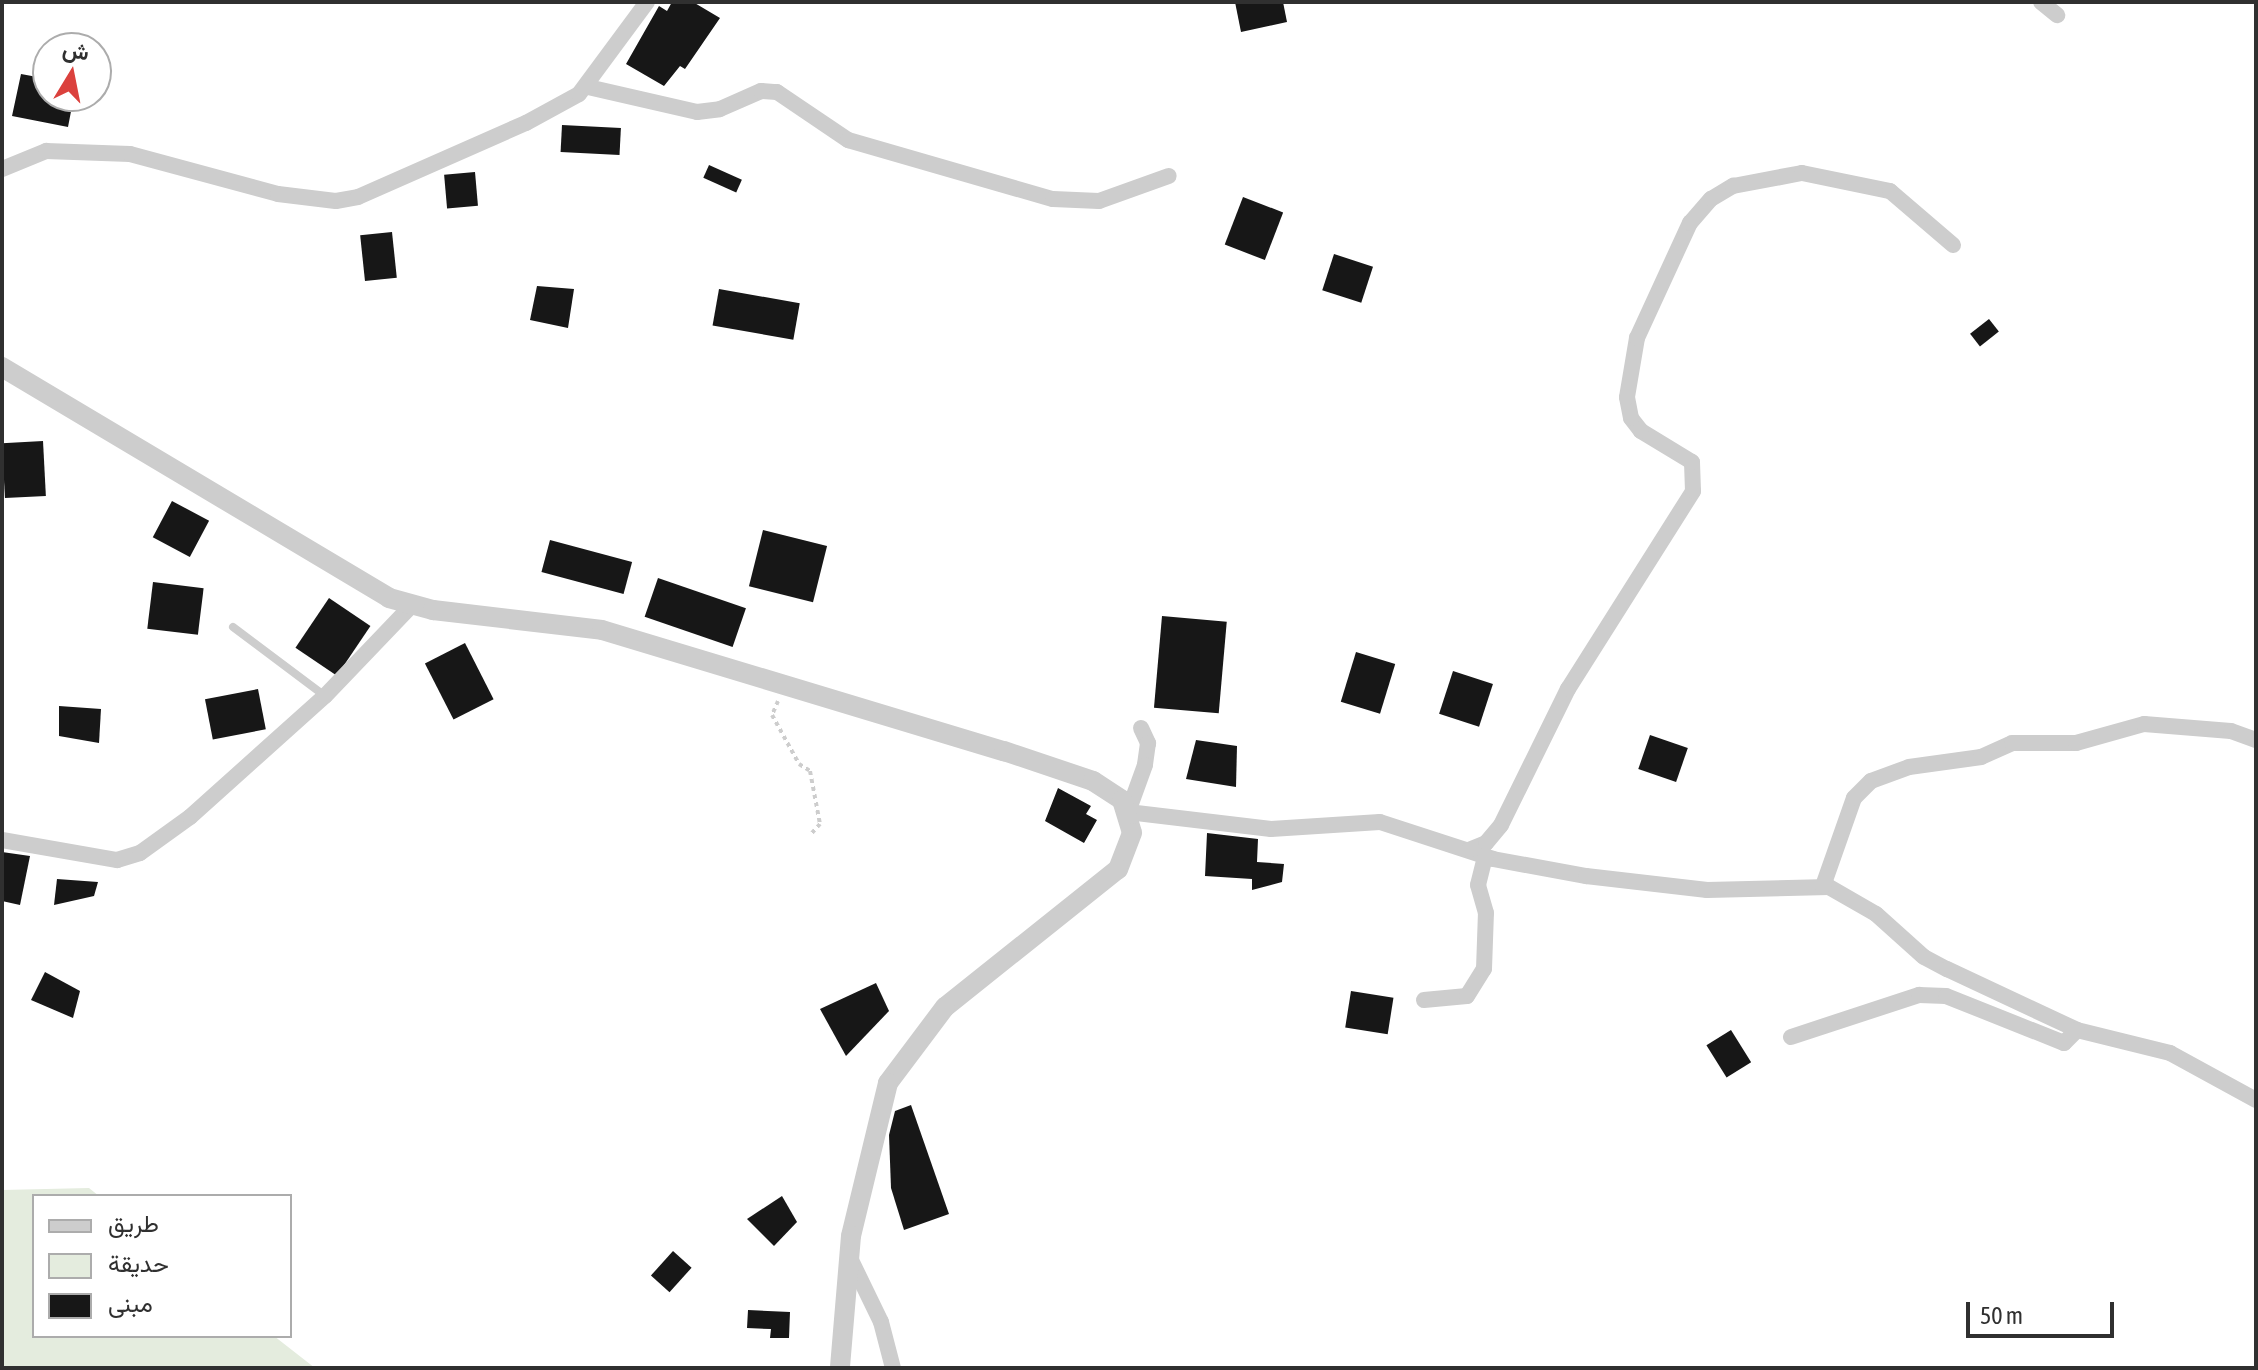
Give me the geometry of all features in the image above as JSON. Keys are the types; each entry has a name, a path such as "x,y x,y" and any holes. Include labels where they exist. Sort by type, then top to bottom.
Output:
{"street":[{"path":"2,169 46,151 130,154 278,194 336,201 377,190 444,155 526,123 588,87 647,2"},
{"path":"2041,2 2057,15"},
{"path":"588,87 697,112 720,109 761,91 777,92 841,137 974,180 1053,199 1099,201 1169,176"},
{"path":"1424,1000 1460,999 1472,992 1484,969 1486,913 1478,885 1477,853 1501,825 1568,689 1693,491 1692,462 1641,431 1631,418 1627,397 1637,338 1690,223 1711,199 1733,186 1802,173 1890,191 1914,207 1953,245"},
{"path":"2,367 363,586 412,605 602,630 784,683 1085,778 1115,794 1128,812 1271,829 1380,822 1477,853 1572,874 1707,890 1823,886 1876,914 1924,957 2077,1030 2170,1053 2256,1100"},
{"path":"2,840 117,860 140,853 190,817 325,696 412,605"},
{"path":"1823,886 1854,798 1871,781 1909,767 1981,757 2012,743 2076,743 2144,724 2177,723 2256,740"},
{"path":"840,1368 849,1256 878,1112 901,1060 945,1007 1118,869 1130,845 1128,812 1145,765 1148,743 1141,728"},
{"path":"1791,1037 1919,995 1946,996 2064,1043 2077,1030"},
{"path":"849,1256 875,1305 893,1368"}],"lane":[{"path":"233,627 325,696"}],"path":[{"path":"784,683 772,715 799,764 810,771 820,824 812,833"}],"green space":[{"path":"89,1188 96,1194 32,1194 32,1338 277,1338 315,1368 2,1368 2,1190"}],"building":[{"path":"672,2 693,2 720,18 685,69 680,66 664,86 626,64 659,6 667,11"},
{"path":"1235,2 1283,2 1287,22 1241,32"},
{"path":"21,74 32,76 32,112 71,112 68,127 12,116"},
{"path":"562,125 621,128 620,155 561,152"},
{"path":"709,165 742,180 736,192 703,178"},
{"path":"475,172 478,206 447,209 444,175"},
{"path":"1243,197 1283,212 1265,260 1225,245"},
{"path":"392,232 397,278 365,281 360,235"},
{"path":"1334,254 1373,267 1361,303 1322,290"},
{"path":"537,286 574,289 568,328 530,320"},
{"path":"719,289 800,303 793,340 713,325"},
{"path":"1989,319 1999,332 1980,346 1970,334"},
{"path":"43,441 46,496 5,498 2,443"},
{"path":"172,501 209,521 190,557 153,537"},
{"path":"763,530 827,546 813,602 749,586"},
{"path":"550,540 632,562 624,594 541,572"},
{"path":"658,578 746,608 733,647 645,617"},
{"path":"153,582 204,588 198,635 147,629"},
{"path":"329,598 370,626 337,676 295,648"},
{"path":"1162,616 1227,622 1219,713 1154,708"},
{"path":"465,643 494,699 454,720 425,663"},
{"path":"1356,652 1395,664 1380,714 1341,702"},
{"path":"1453,671 1493,684 1479,727 1439,714"},
{"path":"258,689 266,729 213,740 205,699"},
{"path":"59,706 101,709 99,743 59,736"},
{"path":"1650,735 1688,748 1676,782 1638,769"},
{"path":"1196,740 1237,746 1236,787 1186,779"},
{"path":"1058,788 1091,806 1086,814 1097,820 1084,843 1045,821"},
{"path":"1207,833 1258,839 1257,862 1284,864 1282,882 1252,890 1252,879 1205,876"},
{"path":"2,852 30,856 20,905 2,901"},
{"path":"57,879 98,882 94,896 54,905"},
{"path":"45,972 80,991 73,1018 31,1000"},
{"path":"876,983 889,1011 846,1056 820,1009"},
{"path":"1351,991 1393,998 1388,1034 1345,1028"},
{"path":"1731,1030 1751,1062 1727,1078 1706,1045"},
{"path":"911,1105 949,1214 904,1230 891,1188 889,1135 895,1111"},
{"path":"782,1196 797,1222 774,1246 747,1219"},
{"path":"673,1251 692,1268 669,1292 651,1276"},
{"path":"748,1310 790,1312 789,1338 770,1338 771,1329 747,1328"}]}
